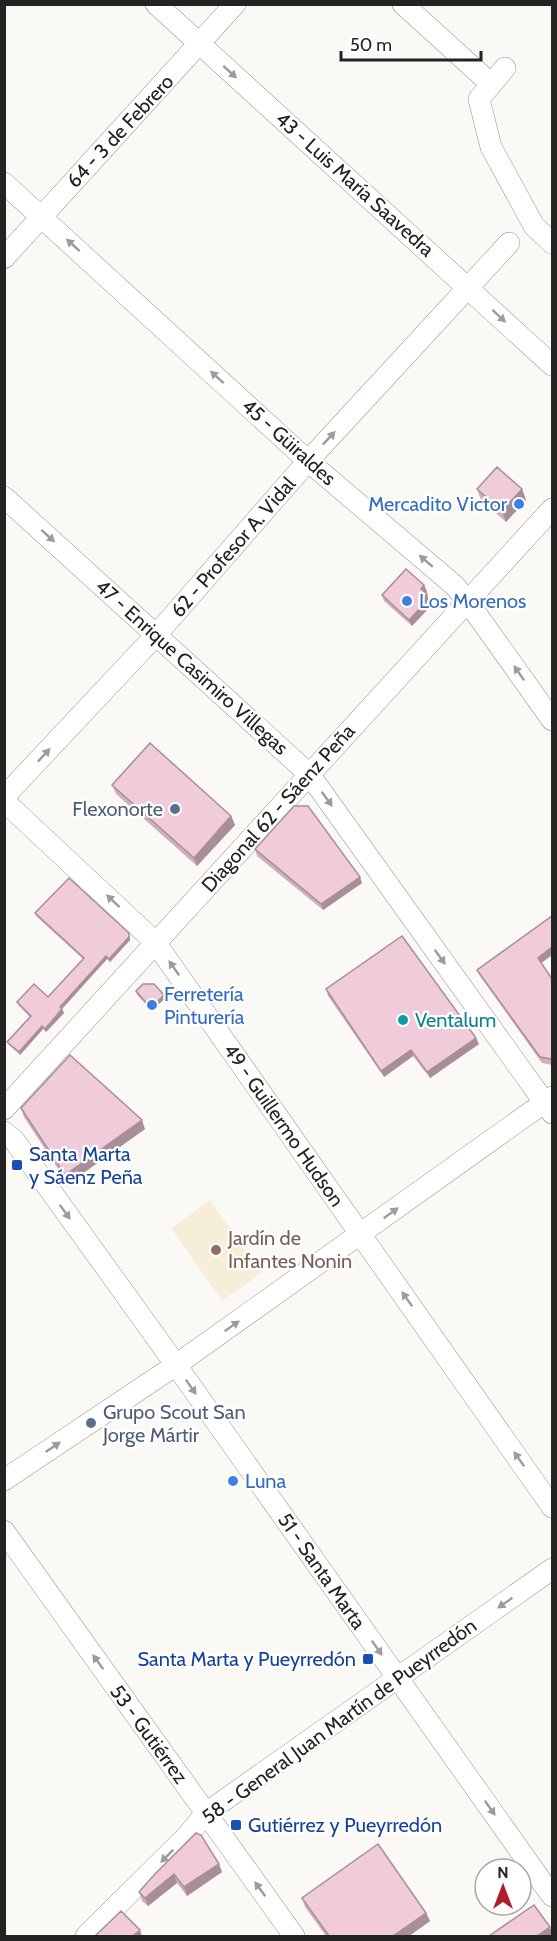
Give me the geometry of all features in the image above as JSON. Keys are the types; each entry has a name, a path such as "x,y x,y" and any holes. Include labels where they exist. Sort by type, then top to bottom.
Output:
{"street":[{"name":"43 - Luis María Saavedra","path":"156,4 552,365"},
{"name":"64 - 3 de Febrero","path":"4,258 235,4"},
{"path":"403,4 498,76 479,99 491,147 534,226 552,243"},
{"name":"45 - Güiraldes","path":"4,183 308,461 455,586 552,720"},
{"name":"62 - Profesor A. Vidal","path":"4,799 157,634 308,461 509,243"},
{"name":"47 - Enrique Casimiro Villegas","path":"4,497 309,774 550,1105"},
{"name":"Diagonal 62 - Sáenz Peña","path":"4,1109 552,509"},
{"name":"49 - Guillermo Hudson","path":"4,799 155,942 552,1507"},
{"path":"4,1480 176,1365 550,1105"},
{"name":"51 - Santa Marta","path":"4,1132 14,1140 176,1365 552,1896"},
{"name":"53 - Gutiérrez","path":"4,1532 294,1936"},
{"name":"58 - General Juan Martín de Pueyrredón","path":"86,1936 206,1813 552,1569"}],"shaded area":[{"name":"Jardín de Infantes Nonin","path":"210,1200 261,1273 222,1301 171,1228"}],"building":[{"path":"497,467 522,489 502,511 477,489"},
{"name":"Los Morenos","path":"406,569 424,585 421,589 427,594 422,599 426,602 409,620 382,595"},
{"name":"Flexonorte","path":"150,743 231,816 194,858 112,785"},
{"path":"294,806 308,806 360,877 321,904 255,849"},
{"path":"69,878 129,933 129,937 109,959 106,956 60,1007 62,1009 45,1029 42,1026 19,1052 7,1042 31,1016 17,1002 34,984 48,997 84,958 35,913"},
{"path":"552,916 552,947 538,958 552,979 551,1059 540,1057 477,970"},
{"name":"Ventalum","path":"402,936 476,1038 427,1072 411,1050 381,1071 326,989"},
{"name":"Ferretería Pinturería","path":"143,984 154,984 164,995 151,1008 136,991"},
{"path":"70,1055 142,1120 65,1175 21,1108"},
{"path":"196,1833 201,1835 219,1864 184,1887 174,1874 145,1898 139,1892"},
{"path":"378,1844 426,1913 393,1936 329,1936 302,1898"},
{"path":"533,1906 550,1927 537,1936 489,1936 517,1917 533,1917"},
{"path":"121,1911 140,1930 135,1936 95,1936"}],"place":[{"name":"Mercadito Victor","path":"519,504"},
{"name":"Los Morenos","path":"407,601"},
{"name":"Flexonorte","path":"175,809"},
{"name":"Ferretería Pinturería","path":"152,1005"},
{"name":"Ventalum","path":"403,1020"},
{"name":"Santa Marta y Sáenz Peña","path":"17,1165"},
{"name":"Jardín de Infantes Nonin","path":"216,1250"},
{"name":"Grupo Scout San Jorge Mártir","path":"91,1423"},
{"name":"Luna","path":"233,1481"},
{"name":"Santa Marta y Pueyrredón","path":"368,1659"},
{"name":"Gutiérrez y Pueyrredón","path":"236,1825"}]}
